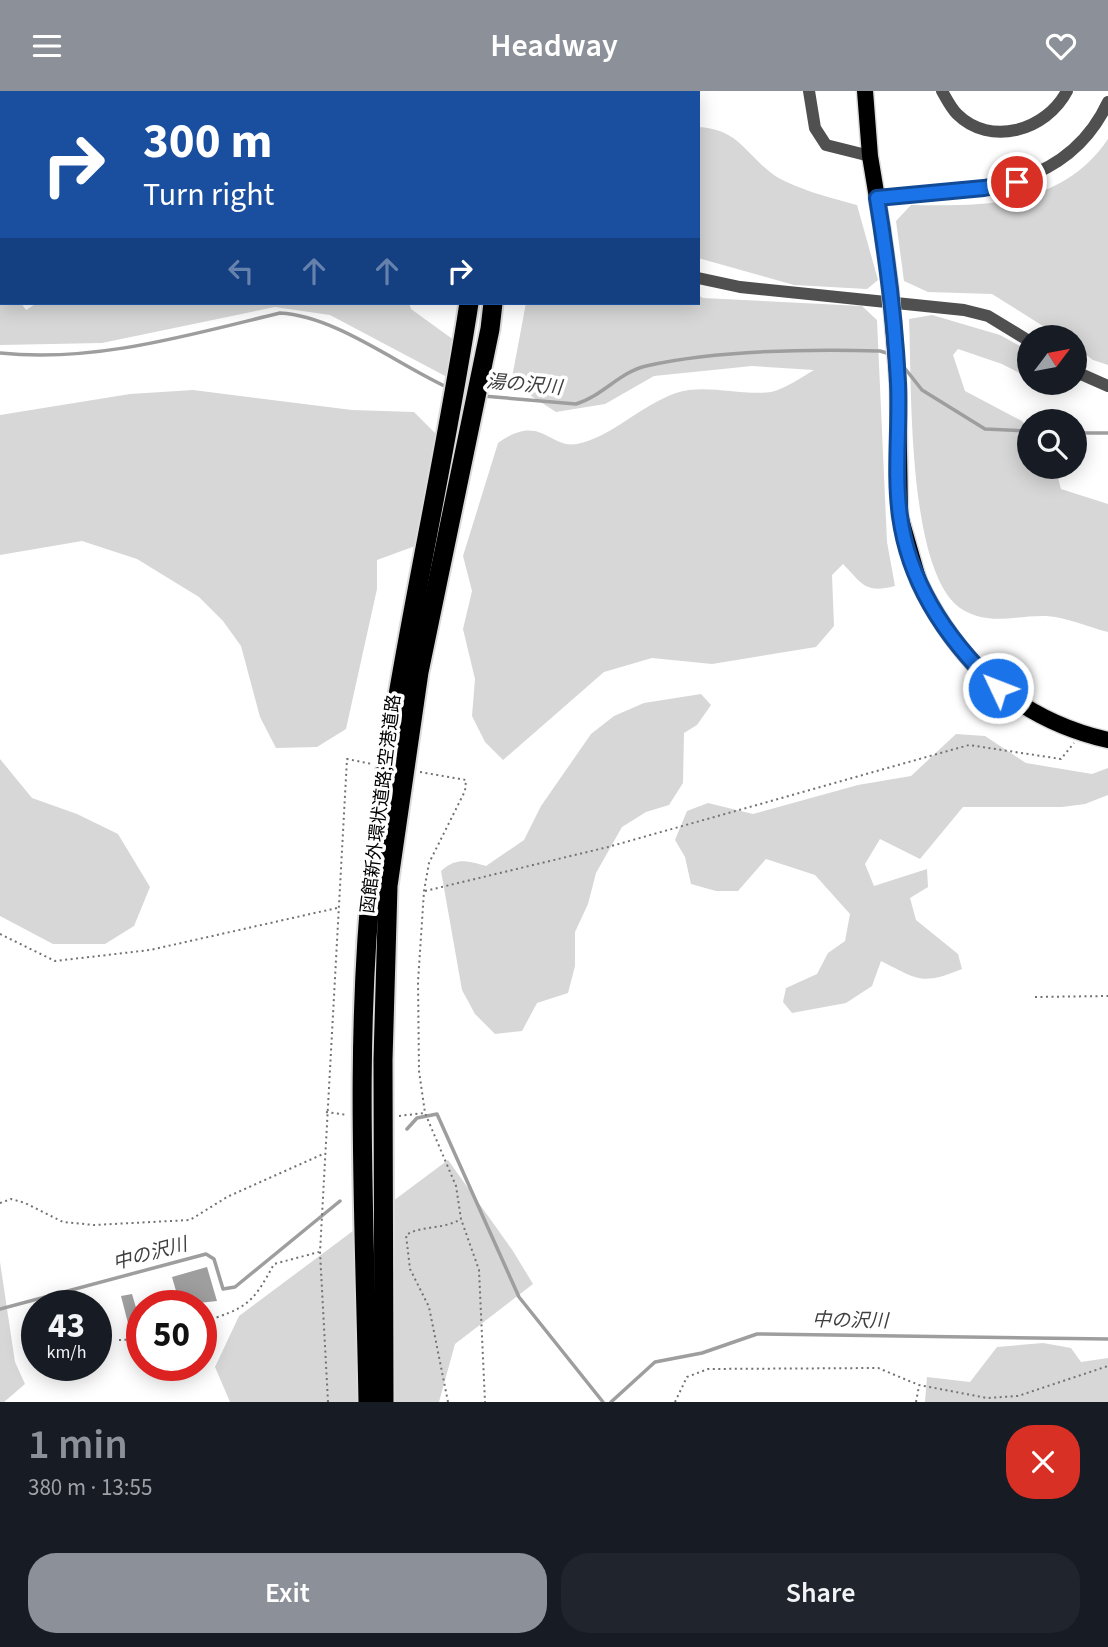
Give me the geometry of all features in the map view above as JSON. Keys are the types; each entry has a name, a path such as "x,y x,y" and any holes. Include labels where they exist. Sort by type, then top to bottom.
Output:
{"highway":[{"name":"函館新外環状道路;空港道路","path":"368,1402 362,1062 372,871 388,745 495,305"},
{"name":"函館新外環状道路;空港道路","path":"384,1402 383,1061 388,886 467,309"}],"main road":[{"path":"865,91 870,156 890,286 898,385 900,516 919,582 951,639 976,667 1024,707 1081,733 1108,740"}],"street":[{"path":"809,91 815,128 826,145 870,156"},
{"path":"942,91 955,113 968,123 983,131 998,132 1028,128 1040,121 1058,105 1067,91"},
{"path":"877,198 984,188 1039,174 1086,139 1108,102"},
{"path":"700,278 740,287 964,310 988,316 1017,334"},
{"path":"1087,377 1108,386"}],"path":[{"path":"424,891 608,847 969,745 1062,759 1081,733"},
{"path":"328,1402 320,1252 347,759 377,765"},
{"path":"415,771 466,780 465,791 429,863 424,891 418,982 419,1071 425,1113 456,1186 461,1219 479,1270 485,1402"},
{"path":"0,934 55,961 149,950 337,908"},
{"path":"1035,997 1108,996"},
{"path":"326,1112 355,1116"},
{"path":"391,1117 425,1113"},
{"path":"0,1203 11,1199 63,1222 73,1223 190,1220 227,1197 324,1154"},
{"path":"448,1402 429,1307 410,1269 405,1235 412,1231 451,1225 461,1219"},
{"path":"217,1317 248,1305 258,1294 274,1264 320,1252"},
{"path":"119,1340 126,1340"},
{"path":"675,1402 687,1377 708,1369 878,1368 919,1385 987,1398 1018,1396 1108,1366"},
{"path":"916,1402 919,1385"}],"shaded area":[{"path":"700,127 723,132 782,180 814,193 857,205 878,280 867,289 794,285 700,259"},
{"path":"1108,139 1108,365 1087,356 1087,325 1041,325 992,294 928,292 904,281 896,221 911,205 967,205 1020,198 1045,190 1068,178 1089,161"},
{"path":"700,296 862,306 877,320 887,542 895,586 870,588 843,564 832,575 834,626 816,647 712,664 652,658 604,672 503,760 485,742 472,716 475,679 463,629 472,591 463,556 498,443 513,434 535,431 559,442 577,444 601,435 650,405 676,393 698,389 771,392 788,386 814,370 752,366 654,376 605,404 556,412 511,383 526,305 700,305"},
{"path":"0,305 22,305 26,310 34,305 410,305 411,309 458,343 464,368 447,377 330,315 275,307 102,343 0,345"},
{"path":"932,315 1000,335 1017,344 1017,372 958,349 953,355 965,391 1017,418 1017,479 1058,479 1061,489 1108,504 1108,632 1054,617 984,618 963,610 944,590 931,559 916,475 909,319"},
{"path":"193,390 352,410 414,412 439,437 418,545 377,560 377,589 346,729 317,747 276,748 260,717 241,646 223,621 199,597 137,559 82,541 0,555 0,415 130,394"},
{"path":"701,694 711,705 697,725 684,733 683,783 669,805 646,812 622,827 596,873 588,904 575,932 575,966 568,993 537,1003 522,1031 495,1034 475,1014 462,990 441,871 462,861 486,866 524,840 541,806 591,734 614,716 644,703"},
{"path":"956,734 985,736 1026,763 1092,774 1108,768 1108,795 1085,804 1062,807 963,807 920,859 880,839 865,864 874,886 927,869 928,887 910,898 916,920 958,954 962,969 928,979 912,976 881,961 872,986 846,1003 792,1013 783,1002 786,988 817,974 828,953 845,941 850,914 815,875 766,859 738,891 716,891 691,884 685,857 675,840 687,811 708,803 753,814 858,785 911,776"},
{"path":"0,759 32,798 77,814 118,834 150,887 134,926 105,944 53,944 0,916"},
{"path":"448,1160 513,1251 533,1284 455,1344 439,1402 230,1402 217,1372 217,1363 239,1316"},
{"path":"0,1262 15,1362 21,1381 25,1384 4,1402 0,1402"},
{"path":"207,1267 214,1290 176,1290 172,1277"},
{"path":"126,1295 126,1315 121,1296"},
{"path":"1043,1343 1071,1348 1081,1362 1108,1358 1108,1402 925,1402 927,1377 970,1382 997,1347"}],"waterway":[{"name":"湯の沢川","path":"0,353 36,355 106,351 176,338 280,313 301,316 345,332 449,388"},
{"name":"湯の沢川","path":"483,396 576,404 637,369 673,361 793,351 880,351 890,354"},
{"name":"湯の沢川","path":"903,366 922,390 985,429 1017,430"},
{"name":"湯の沢川","path":"1087,433 1108,433"},
{"name":"中の沢川","path":"407,1129 417,1118 437,1114 519,1297 603,1402"},
{"name":"中の沢川","path":"0,1309 206,1254 214,1259 223,1289 235,1287 340,1201"},
{"name":"中の沢川","path":"611,1402 655,1362 702,1353 757,1334 1108,1339"}],"route":[{"path":"998,688 951,639 929,602 919,582 900,516 898,385 890,286 877,198 984,188 1017,182"}]}
